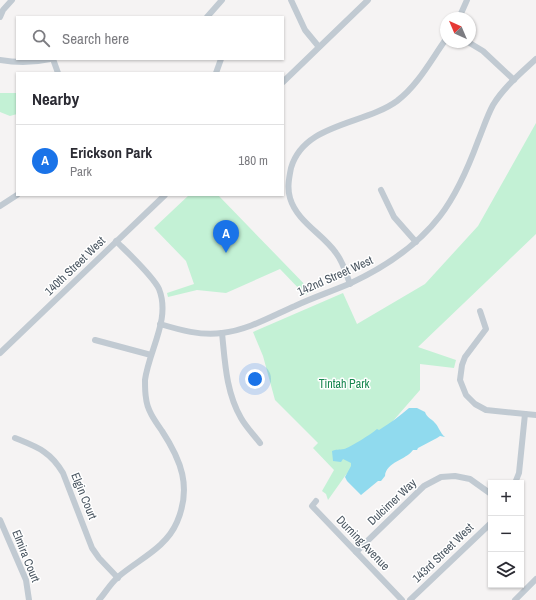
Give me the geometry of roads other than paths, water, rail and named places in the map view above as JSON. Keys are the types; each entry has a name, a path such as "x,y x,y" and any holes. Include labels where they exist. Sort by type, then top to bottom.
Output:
{"street":[{"path":"0,17 3,10 12,0"},
{"path":"209,16 222,0"},
{"path":"291,0 305,30 319,47"},
{"path":"284,81 368,0"},
{"path":"462,12 467,0"},
{"path":"476,47 483,51 514,80"},
{"path":"350,284 336,252 299,215 290,199 289,184 293,162 298,152 320,134 375,114 397,101 416,83 440,48"},
{"name":"142nd Street West","path":"160,324 194,333 222,333 248,326 350,284 399,256 427,231 448,205 466,172 493,105 514,80 536,59"},
{"path":"0,60 18,63 45,60"},
{"path":"53,60 58,72"},
{"path":"216,72 221,60"},
{"path":"380,190 394,217 416,242"},
{"path":"0,206 16,196"},
{"name":"140th Street West","path":"0,353 164,196"},
{"path":"99,600 118,578 165,541 177,522 183,501 184,481 179,461 173,448 152,415 146,400 145,380 160,324 163,306 158,288 152,279 116,242"},
{"path":"480,311 486,329 465,357 461,367 460,380 466,395 475,404 486,410 536,415"},
{"path":"222,333 228,381 232,398 241,418 260,443"},
{"path":"95,340 151,355"},
{"path":"516,480 519,473 525,414"},
{"name":"Elgin Court","path":"15,438 42,449 57,462 92,548 99,558 118,578"},
{"name":"Dulcimer Way","path":"356,552 424,486 441,477 455,476 470,479 488,492"},
{"name":"Durning Avenue","path":"316,501 312,506 402,600"},
{"name":"Elmira Court","path":"0,520 26,580 30,600"},
{"name":"143rd Street West","path":"410,600 488,526"},
{"path":"515,600 536,579"}],"water":[{"path":"409,408 417,408 425,412 427,416 434,421 445,437 440,436 417,450 413,450 392,464 386,471 385,476 381,481 378,481 361,495 345,477 351,463 343,459 341,462 333,461 332,451 351,446 377,429 379,430"}],"place":[{"name":"Erickson Park","path":"226,253"}],"park label":[{"name":"Tintah Park","path":"344,384"}]}
